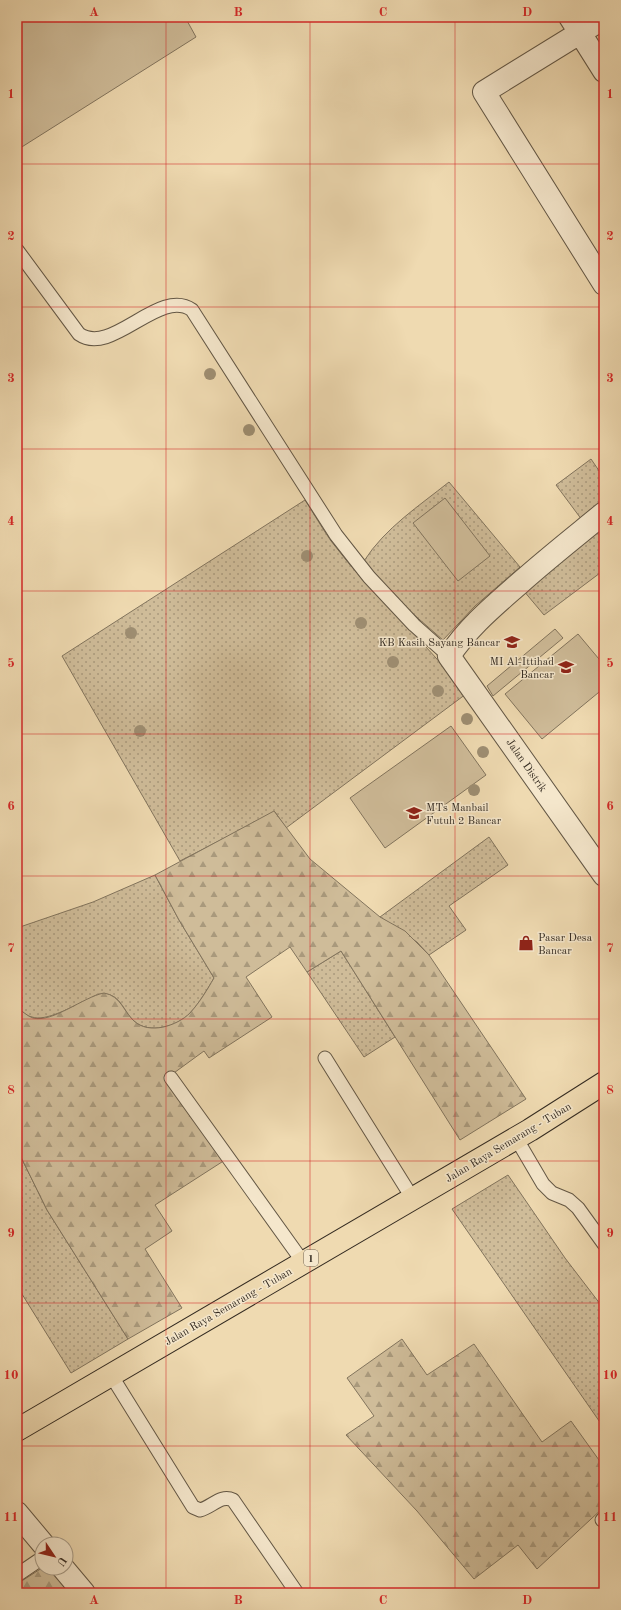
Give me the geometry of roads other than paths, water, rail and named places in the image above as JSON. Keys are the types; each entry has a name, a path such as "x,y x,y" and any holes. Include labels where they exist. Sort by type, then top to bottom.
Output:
{"highway":[{"name":"Jalan Raya Semarang - Tuban","path":"17,1430 516,1138 604,1083"}],"street":[{"path":"604,18 575,25 484,92 604,284"},
{"path":"575,25 604,71"},
{"path":"450,656 463,636 483,614 604,513"},
{"name":"Jalan Distrik","path":"450,656 604,875"},
{"path":"17,1513 36,1536"},
{"path":"70,1576 84,1593"}],"lane":[{"path":"17,250 79,334 86,338 95,339 109,335 164,308 186,306 192,310 336,535 369,577 414,625 450,656"},
{"path":"325,1058 413,1198"},
{"path":"171,1078 303,1262"},
{"path":"516,1138 543,1184 552,1193 569,1200 578,1208 604,1244"},
{"path":"111,1374 193,1507 200,1510 221,1499 229,1498 233,1500 297,1593"},
{"path":"17,1575 34,1563"}],"place":[{"name":"KB Kasih Sayang Bancar","path":"512,642"},
{"name":"MI Al-Ittihad Bancar","path":"566,667"},
{"name":"MTs Manbail Futuh 2 Bancar","path":"414,813"},
{"name":"Pasar Desa Bancar","path":"526,943"}]}
